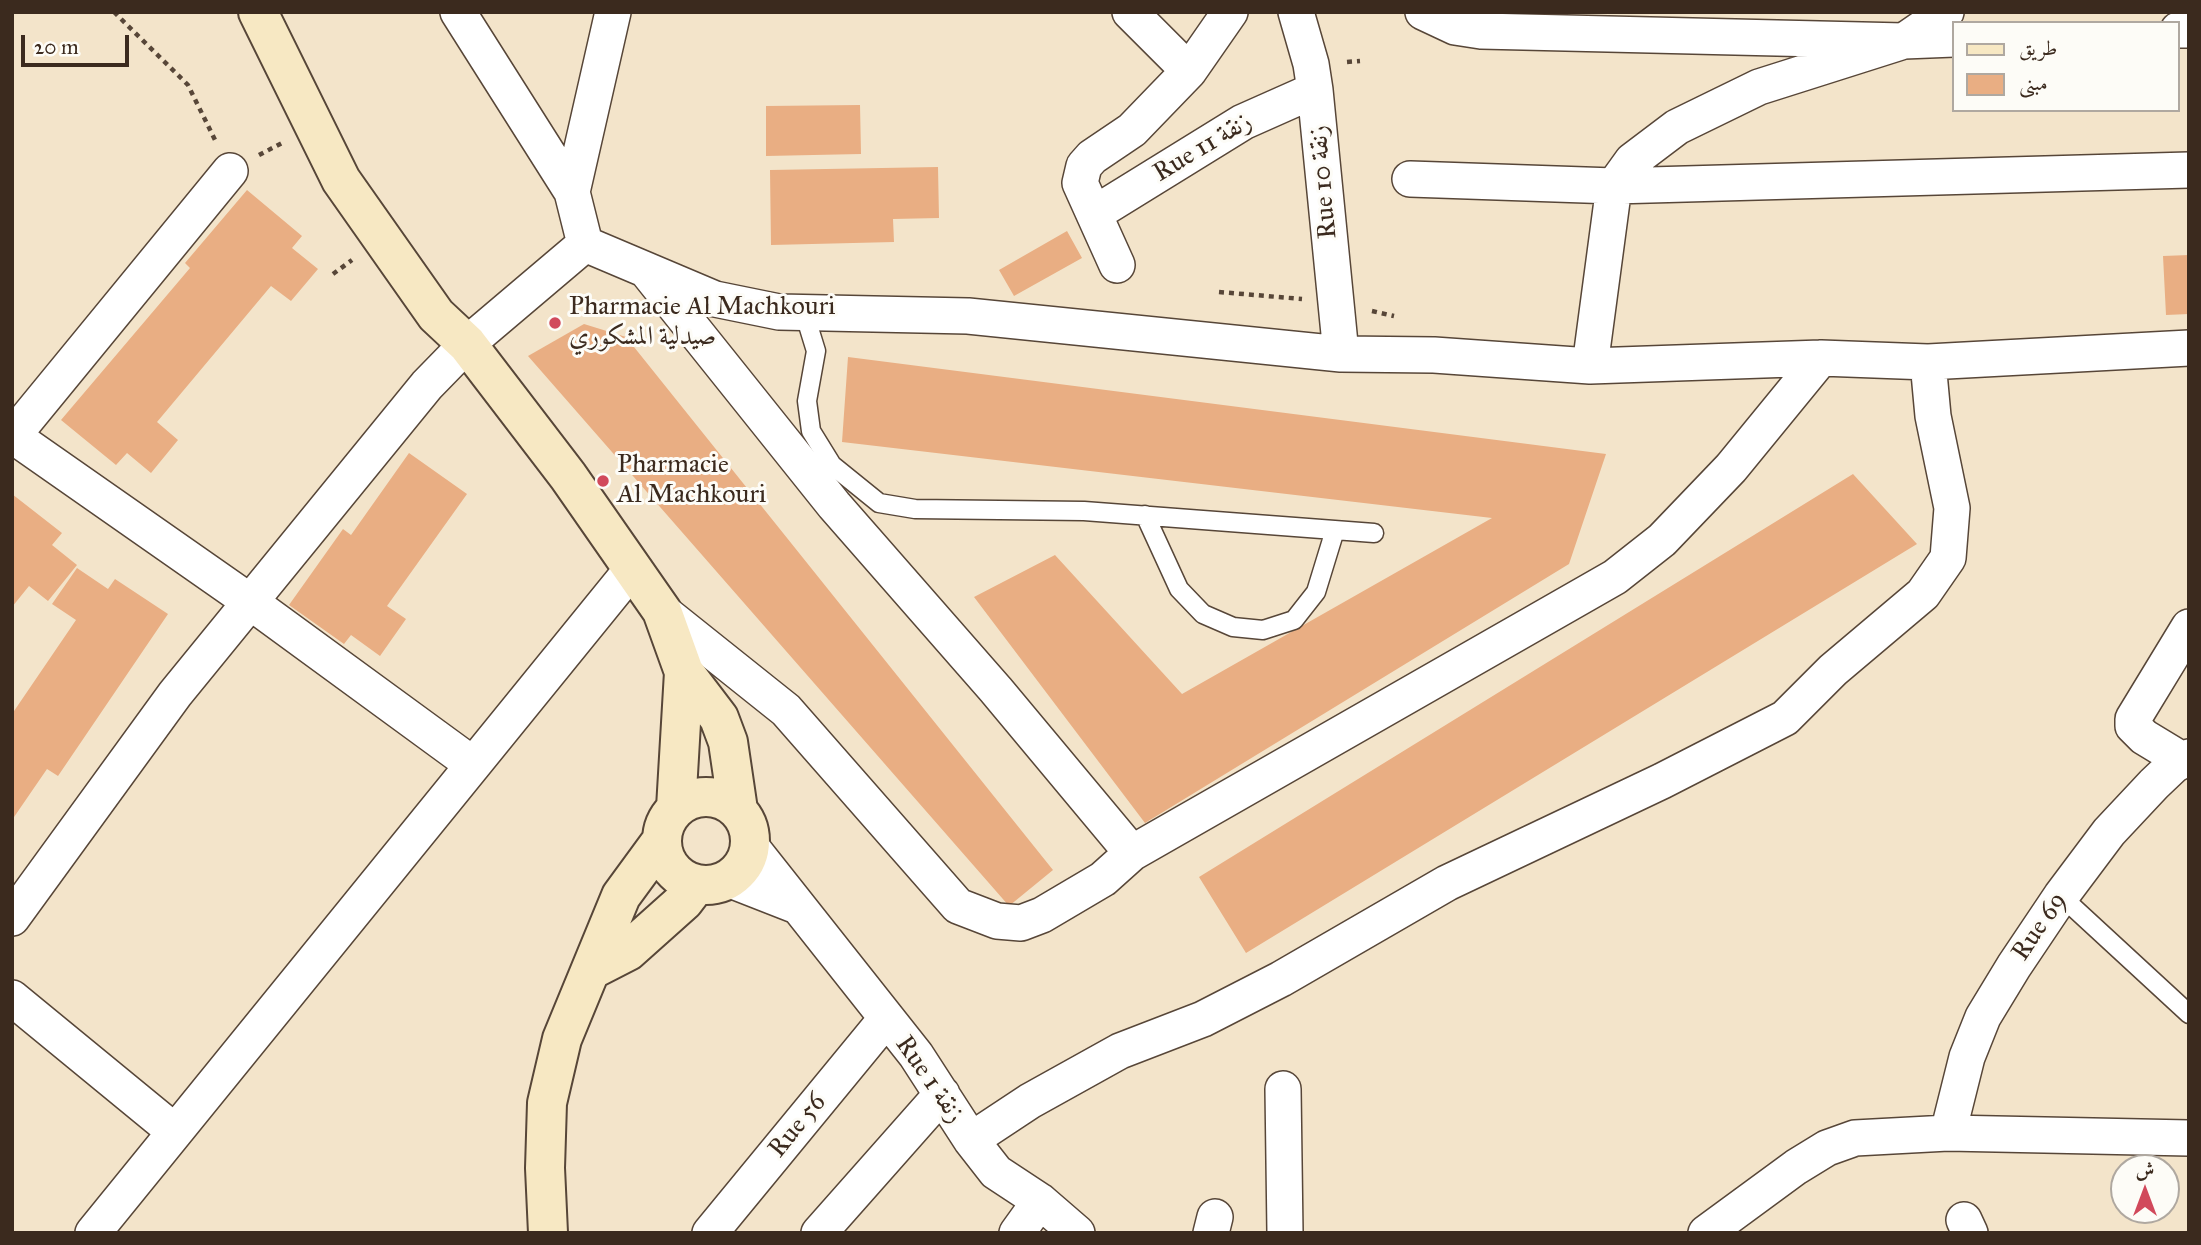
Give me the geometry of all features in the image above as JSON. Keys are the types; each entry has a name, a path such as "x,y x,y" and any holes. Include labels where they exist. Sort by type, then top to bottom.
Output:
{"street":[{"path":"258,12 341,180 436,315 467,344 633,568 662,611 684,672 719,718 728,742 743,827 744,863 684,901 628,951 592,970"},
{"path":"458,12 572,192 585,244"},
{"path":"572,192 613,12"},
{"path":"1117,265 1080,183 1084,166 1092,157 1132,130 1189,71 1230,12"},
{"name":"Rue 10 زنقة","path":"1296,12 1311,64 1315,90 1341,354"},
{"path":"1423,12 1455,27 1481,31 1677,24 1905,41 1952,39"},
{"path":"1590,366 1614,186 1632,160 1650,145 1759,87 1905,41 1947,12"},
{"path":"1133,13 1189,71"},
{"name":"Rue 11 زنقة","path":"1094,214 1243,122 1315,90"},
{"path":"1410,179 1614,186 2189,170"},
{"path":"230,171 13,436 249,601 472,764"},
{"path":"12,918 175,694 427,386 467,344 585,244"},
{"path":"585,244 715,299 779,312 968,316 1341,354 1434,355 1590,366 1821,358 1927,362 2189,348"},
{"path":"645,269 834,505 1132,853"},
{"path":"662,611 786,710 926,873 958,906 977,916 1021,923 1042,915 1102,879 1132,853 1615,577 1662,540 1703,498 1821,358"},
{"path":"971,1140 1030,1101 1120,1051 1203,1020 1281,979 1447,883 1785,718 1833,670 1923,594 1948,558 1952,508 1933,416 1927,362"},
{"path":"93,1233 633,568"},
{"path":"2185,759 2144,737 2133,726 2133,719 2189,627"},
{"path":"684,672 666,860 679,876 713,881 800,908"},
{"name":"Rue 69","path":"1948,1133 1967,1057 1983,1017 2061,896 2109,832 2154,784 2185,759"},
{"path":"548,1233 545,1168 547,1102 562,1039 621,896 669,824 704,796 722,799 743,827"},
{"name":"Rue 1 زنقة","path":"743,827 800,908 916,1055 971,1140 996,1172 1040,1200 1077,1233"},
{"path":"12,998 174,1131"},
{"name":"Rue 56","path":"710,1233 886,1019"},
{"path":"1283,1089 1285,1233"},
{"path":"819,1233 942,1094"},
{"path":"1706,1233 1796,1167 1839,1142 1875,1135 1948,1133 2189,1138"},
{"path":"1017,1233 1040,1200"}],"lane":[{"path":"804,312 816,351 807,401 811,431 832,465 873,500 890,506 915,509 1084,511 1374,533"},
{"path":"1145,515 1179,589 1203,614 1233,627 1263,630 1294,620 1316,592 1335,530"},
{"path":"2061,896 2189,1014"}],"path":[{"path":"114,12 188,85 230,171 314,126"}],"building":[{"path":"860,105 861,154 766,156 766,106"},
{"path":"938,167 939,218 893,219 894,242 771,245 770,170"},
{"path":"247,190 302,236 292,248 318,269 291,301 271,286 157,422 178,440 151,473 127,453 116,465 61,420 190,268 185,263"},
{"path":"1067,231 1082,258 1014,296 999,270"},
{"path":"2189,255 2189,314 2166,315 2163,256"},
{"path":"584,324 626,337 1053,870 1009,906 528,356"},
{"path":"848,357 1606,454 1569,564 1145,823 974,597 1055,555 1182,694 1492,518 842,442"},
{"path":"409,453 467,494 387,606 406,619 380,656 351,635 344,644 289,605 343,529 351,535"},
{"path":"1853,474 1917,544 1246,953 1199,877"},
{"path":"12,494 62,533 52,545 77,565 48,601 29,586 12,607"},
{"path":"77,568 108,589 115,579 168,614 58,776 47,769 12,820 12,714 76,620 52,604"}],"place":[{"name":"Pharmacie Al Machkouri صيدلية المشكوري","path":"555,323"},
{"name":"Pharmacie Al Machkouri","path":"603,481"}]}
